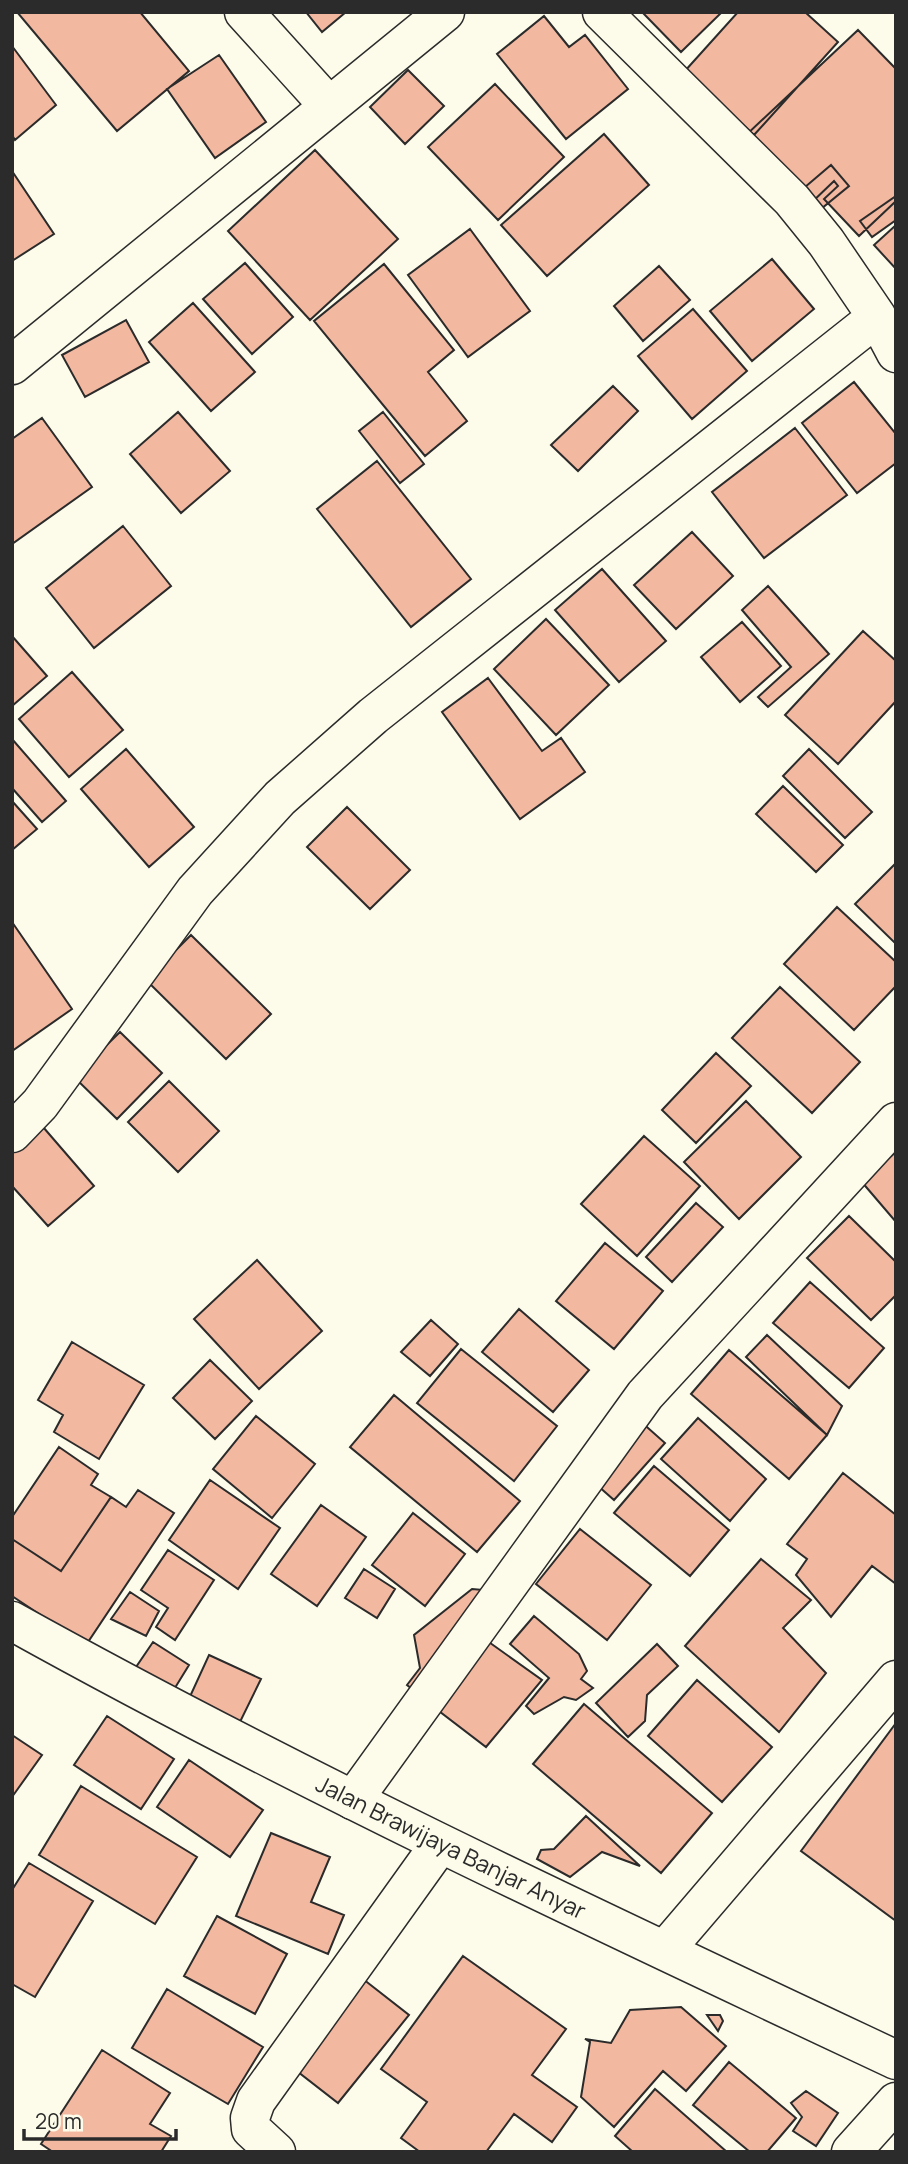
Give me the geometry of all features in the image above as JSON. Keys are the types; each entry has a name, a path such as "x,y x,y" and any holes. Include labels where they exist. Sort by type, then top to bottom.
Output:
{"street":[{"path":"244,12 329,106"},
{"path":"12,365 445,12"},
{"path":"602,12 792,201 826,242 877,317 896,353"},
{"path":"12,1133 40,1104 195,891 280,798 384,707 877,317"},
{"path":"352,1800 645,1395 896,1122"},
{"name":"Jalan Brawijaya Banjar Anyar","path":"12,1621 221,1735 440,1844 896,2060"},
{"path":"665,1950 896,1680"},
{"path":"276,2152 251,2129 250,2118 256,2101 440,1844"},
{"path":"851,2152 896,2102"}],"building":[{"path":"17,12 140,12 189,71 117,131"},
{"path":"306,12 346,12 322,32"},
{"path":"642,12 722,12 681,52"},
{"path":"738,12 805,12 838,42 754,135 684,72"},
{"path":"544,16 569,47 585,35 628,89 566,139 497,54"},
{"path":"858,30 896,69 896,201 859,236 824,199 838,186 834,181 810,204 745,136"},
{"path":"12,46 56,105 15,140 12,135"},
{"path":"219,55 266,122 215,158 167,89"},
{"path":"408,70 444,106 405,144 370,107"},
{"path":"495,84 564,157 498,220 428,147"},
{"path":"604,134 649,185 547,276 501,225"},
{"path":"315,150 398,239 310,320 228,231"},
{"path":"831,165 849,186 816,213 798,193"},
{"path":"12,171 54,234 12,261"},
{"path":"896,196 896,220 872,237 860,221"},
{"path":"896,225 896,269 874,245"},
{"path":"470,229 530,311 468,357 408,275"},
{"path":"772,259 814,309 752,361 710,311"},
{"path":"245,263 293,317 252,354 203,299"},
{"path":"384,264 454,350 428,372 467,421 425,456 314,321"},
{"path":"659,266 690,300 643,341 614,306"},
{"path":"193,303 255,372 211,411 149,342"},
{"path":"693,309 747,371 692,419 638,356"},
{"path":"126,320 149,362 85,397 62,355"},
{"path":"854,382 896,434 896,463 857,493 802,423"},
{"path":"613,386 638,411 578,471 551,445"},
{"path":"178,412 230,471 181,513 130,454"},
{"path":"383,412 424,464 400,483 359,431"},
{"path":"42,418 92,487 12,544 12,439"},
{"path":"795,428 847,495 764,558 712,492"},
{"path":"377,461 471,579 411,627 317,509"},
{"path":"123,526 171,586 94,648 46,588"},
{"path":"692,532 733,576 676,629 634,585"},
{"path":"602,569 666,641 619,682 555,610"},
{"path":"768,586 829,654 768,707 758,697 791,667 742,610"},
{"path":"546,619 609,685 556,735 494,669"},
{"path":"742,622 781,666 740,702 701,657"},
{"path":"863,631 896,661 896,701 838,764 785,715"},
{"path":"12,636 47,676 12,706"},
{"path":"72,672 123,730 69,777 19,719"},
{"path":"488,678 542,751 561,738 585,772 520,819 442,712"},
{"path":"12,739 66,801 42,822 12,788"},
{"path":"126,749 194,827 149,867 81,789"},
{"path":"809,749 872,812 845,838 783,776"},
{"path":"783,786 843,845 816,872 756,814"},
{"path":"12,801 37,829 12,850"},
{"path":"347,807 410,870 370,909 307,847"},
{"path":"896,863 896,944 855,904"},
{"path":"837,907 896,962 896,986 854,1030 784,964"},
{"path":"12,922 72,1009 12,1051"},
{"path":"191,935 271,1014 226,1059 146,980"},
{"path":"780,987 860,1062 812,1113 732,1038"},
{"path":"120,1032 162,1073 117,1119 74,1077"},
{"path":"716,1053 751,1086 696,1143 662,1110"},
{"path":"169,1081 219,1131 178,1172 128,1122"},
{"path":"746,1101 801,1157 739,1219 684,1162"},
{"path":"37,1120 94,1186 48,1226 12,1186 12,1142"},
{"path":"644,1136 700,1186 637,1256 581,1204"},
{"path":"896,1152 896,1222 861,1181"},
{"path":"696,1203 723,1227 672,1282 646,1257"},
{"path":"849,1216 896,1262 896,1295 871,1320 807,1258"},
{"path":"605,1243 663,1291 614,1349 556,1301"},
{"path":"257,1260 322,1331 259,1389 194,1319"},
{"path":"810,1282 884,1348 849,1388 773,1323"},
{"path":"519,1309 589,1370 553,1412 482,1352"},
{"path":"431,1320 458,1344 430,1376 401,1352"},
{"path":"767,1335 842,1406 827,1435 746,1357"},
{"path":"72,1342 144,1385 99,1459 54,1432 63,1415 38,1400"},
{"path":"461,1349 557,1426 514,1481 417,1403"},
{"path":"729,1350 827,1435 789,1479 691,1394"},
{"path":"210,1360 252,1401 215,1439 173,1398"},
{"path":"394,1395 520,1501 477,1552 350,1447"},
{"path":"256,1416 315,1464 272,1518 213,1469"},
{"path":"698,1418 766,1479 730,1521 661,1459"},
{"path":"639,1420 665,1443 614,1500 589,1478"},
{"path":"59,1447 98,1474 91,1485 111,1497 61,1571 12,1539 12,1517"},
{"path":"654,1466 729,1530 690,1576 614,1513"},
{"path":"843,1473 896,1515 896,1584 872,1566 831,1617 796,1575 807,1559 787,1544"},
{"path":"210,1480 280,1528 238,1589 169,1540"},
{"path":"138,1490 174,1513 86,1645 12,1596 12,1539 61,1571 111,1497 126,1507"},
{"path":"321,1505 366,1537 317,1606 271,1574"},
{"path":"413,1513 465,1554 425,1606 372,1565"},
{"path":"580,1529 651,1585 607,1640 536,1584"},
{"path":"168,1550 214,1580 175,1640 156,1627 168,1608 141,1590"},
{"path":"761,1559 811,1600 783,1628 826,1673 779,1732 685,1646"},
{"path":"364,1569 395,1589 377,1618 345,1598"},
{"path":"472,1589 495,1591 420,1695 407,1685 420,1668 414,1635"},
{"path":"130,1592 159,1611 146,1636 111,1619"},
{"path":"534,1616 579,1654 587,1671 581,1679 593,1688 576,1700 564,1697 534,1714 526,1706 549,1678 510,1644"},
{"path":"486,1640 542,1680 486,1747 435,1708"},
{"path":"153,1642 189,1665 170,1696 132,1673"},
{"path":"657,1644 678,1666 647,1695 645,1721 628,1737 596,1703"},
{"path":"209,1655 261,1679 238,1726 187,1703"},
{"path":"697,1680 772,1747 722,1802 648,1736"},
{"path":"584,1704 712,1813 661,1873 533,1764"},
{"path":"107,1716 174,1759 141,1809 74,1765"},
{"path":"896,1723 896,1921 801,1851"},
{"path":"12,1735 42,1755 12,1797"},
{"path":"189,1760 263,1810 230,1857 157,1807"},
{"path":"81,1786 197,1857 155,1924 39,1855"},
{"path":"586,1816 640,1866 602,1852 570,1877 537,1859 541,1850 554,1849"},
{"path":"271,1833 330,1857 311,1902 344,1915 328,1954 236,1916"},
{"path":"29,1863 93,1901 35,1997 12,1984 12,1890"},
{"path":"217,1916 287,1954 255,2014 184,1976"},
{"path":"463,1956 566,2029 532,2075 577,2107 552,2142 514,2114 486,2152 420,2152 401,2138 427,2102 381,2069"},
{"path":"363,1979 409,2015 338,2103 293,2068"},
{"path":"167,1989 263,2047 228,2104 132,2048"},
{"path":"681,2007 726,2046 686,2091 663,2071 614,2127 581,2097 590,2042 585,2039 611,2043 630,2010"},
{"path":"707,2015 720,2015 723,2021 718,2031"},
{"path":"102,2050 170,2093 150,2124 171,2136 161,2152 53,2152 41,2144"},
{"path":"729,2062 796,2118 767,2152 750,2152 693,2105"},
{"path":"655,2089 727,2152 633,2152 615,2136"},
{"path":"806,2091 838,2113 816,2146 793,2131 802,2117 791,2103"}]}
